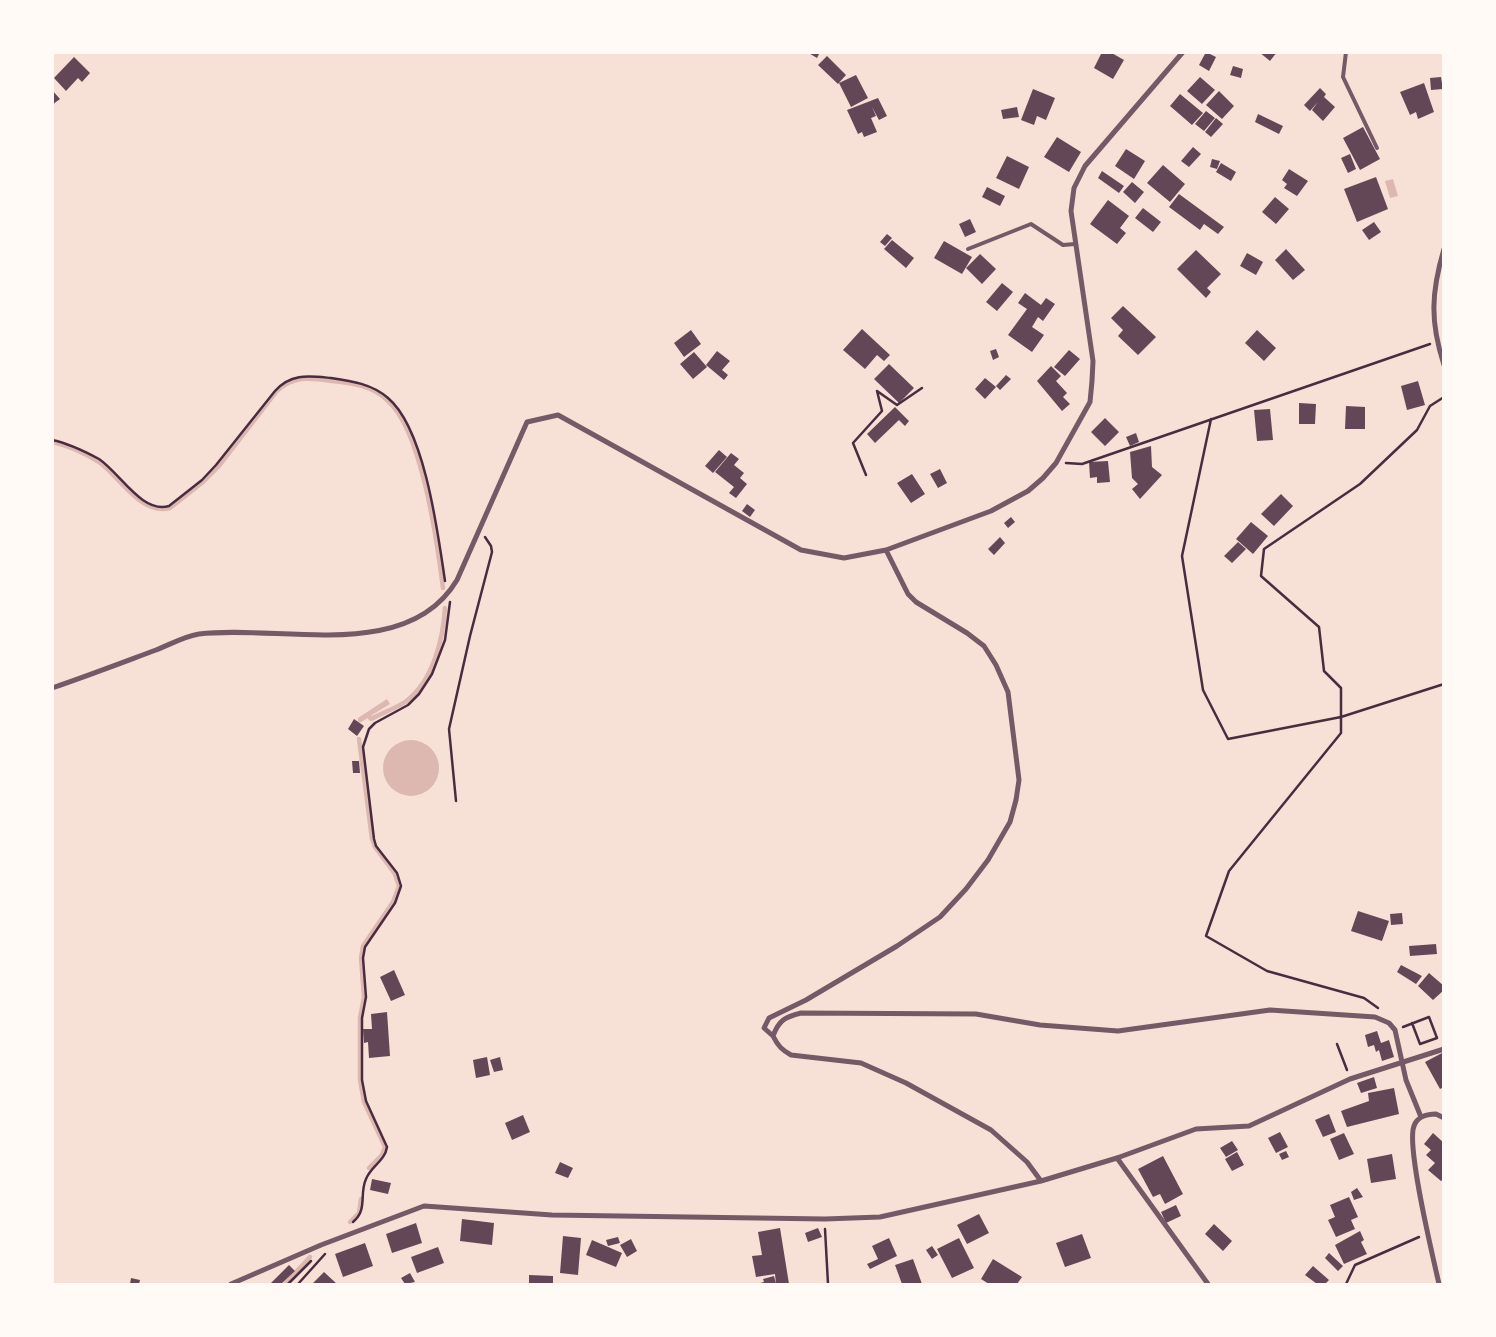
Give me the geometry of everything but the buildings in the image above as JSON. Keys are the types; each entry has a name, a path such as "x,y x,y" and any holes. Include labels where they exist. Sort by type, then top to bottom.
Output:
{"street":[{"path":"52,688 197,634 368,633 396,627 428,613 450,592 527,422 558,415 800,550 844,558 886,550 991,510 1028,491 1056,463 1090,402 1093,361 1070,211 1074,188 1085,166 1183,52"},
{"path":"1444,249 1433,293 1432,316 1436,342 1444,365"},
{"path":"886,550 908,594 916,602 967,633 984,646 996,665 1008,692 1019,780 1016,800 1010,822 988,860 966,889 940,917 897,946 806,1000 769,1018 764,1028 773,1036 781,1050 791,1055 861,1064 906,1083 954,1108 1007,1142 1041,1181"},
{"path":"773,1036 780,1021 785,1017 801,1013 976,1014 1040,1025 1118,1031 1270,1010 1375,1017 1389,1023 1395,1030 1402,1063 1421,1117"},
{"path":"231,1284 321,1245 424,1206 552,1215 825,1219 880,1217 1041,1181 1117,1158 1196,1129 1249,1126 1350,1079 1444,1049"},
{"path":"1439,1284 1428,1234 1412,1140 1414,1125 1421,1117 1436,1114 1444,1118"},
{"path":"1117,1158 1208,1284"}],"lane":[{"path":"1346,52 1343,77 1377,148"},
{"path":"968,248 1031,224 1063,245 1075,244"}],"path":[{"path":"1056,463 1082,464 1436,342"},
{"path":"52,440 98,459 145,502 154,507 165,508 202,480 275,391 285,382 304,376 345,380 371,386 388,398 400,411 415,441 440,547 446,587 450,592 450,611 445,640 432,674 419,694 408,705 375,723 369,729 363,747 374,839 376,846 397,872 401,886 395,904 363,950 366,997 362,1018 362,1080 366,1101 387,1146 384,1156 366,1176 362,1209 351,1224"},
{"path":"866,474 852,443 882,412 877,391 897,406 922,388"},
{"path":"1389,1023 1391,1017 1364,998 1267,971 1206,936 1229,871 1341,733 1341,688 1324,671 1319,627 1261,576 1264,549 1360,484 1417,430 1430,406 1444,397"},
{"path":"1211,420 1182,556 1202,690 1228,739 1341,717 1444,684"},
{"path":"456,801 449,729 470,636 492,552 491,546 479,531"},
{"path":"1395,1030 1412,1023 1429,1017 1437,1038 1420,1044 1412,1023"},
{"path":"1337,1044 1350,1079"},
{"path":"825,1219 828,1284"},
{"path":"1346,1284 1355,1265 1428,1234"},
{"path":"298,1284 323,1258 327,1243"},
{"path":"288,1284 315,1257 321,1245"}],"shaded area":[{"path":"1393,179 1398,196 1390,198 1385,181"},
{"path":"387,699 390,704 362,721 358,718"},
{"path":"406,740 416,740 431,748 437,757 439,768 437,779 431,788 416,796 406,796 395,791 388,784 383,773 383,763 388,752 395,745"}],"waterway":[{"path":"52,442 76,450 99,462 140,501 159,509 170,508 203,482 218,467 276,392 282,387 295,380 302,379 316,379 362,386 376,392 388,401 400,416 410,436 426,488 443,588"},
{"path":"360,720 368,715 371,719 405,702 423,683 439,646 445,608"},
{"path":"359,739 372,839 375,847 395,874 399,886 393,902 363,946 361,958 364,997 360,1018 360,1080 364,1102 385,1147 382,1155 369,1168"},
{"path":"350,1222 359,1213 361,1199"},
{"path":"285,1284 310,1257"}]}
